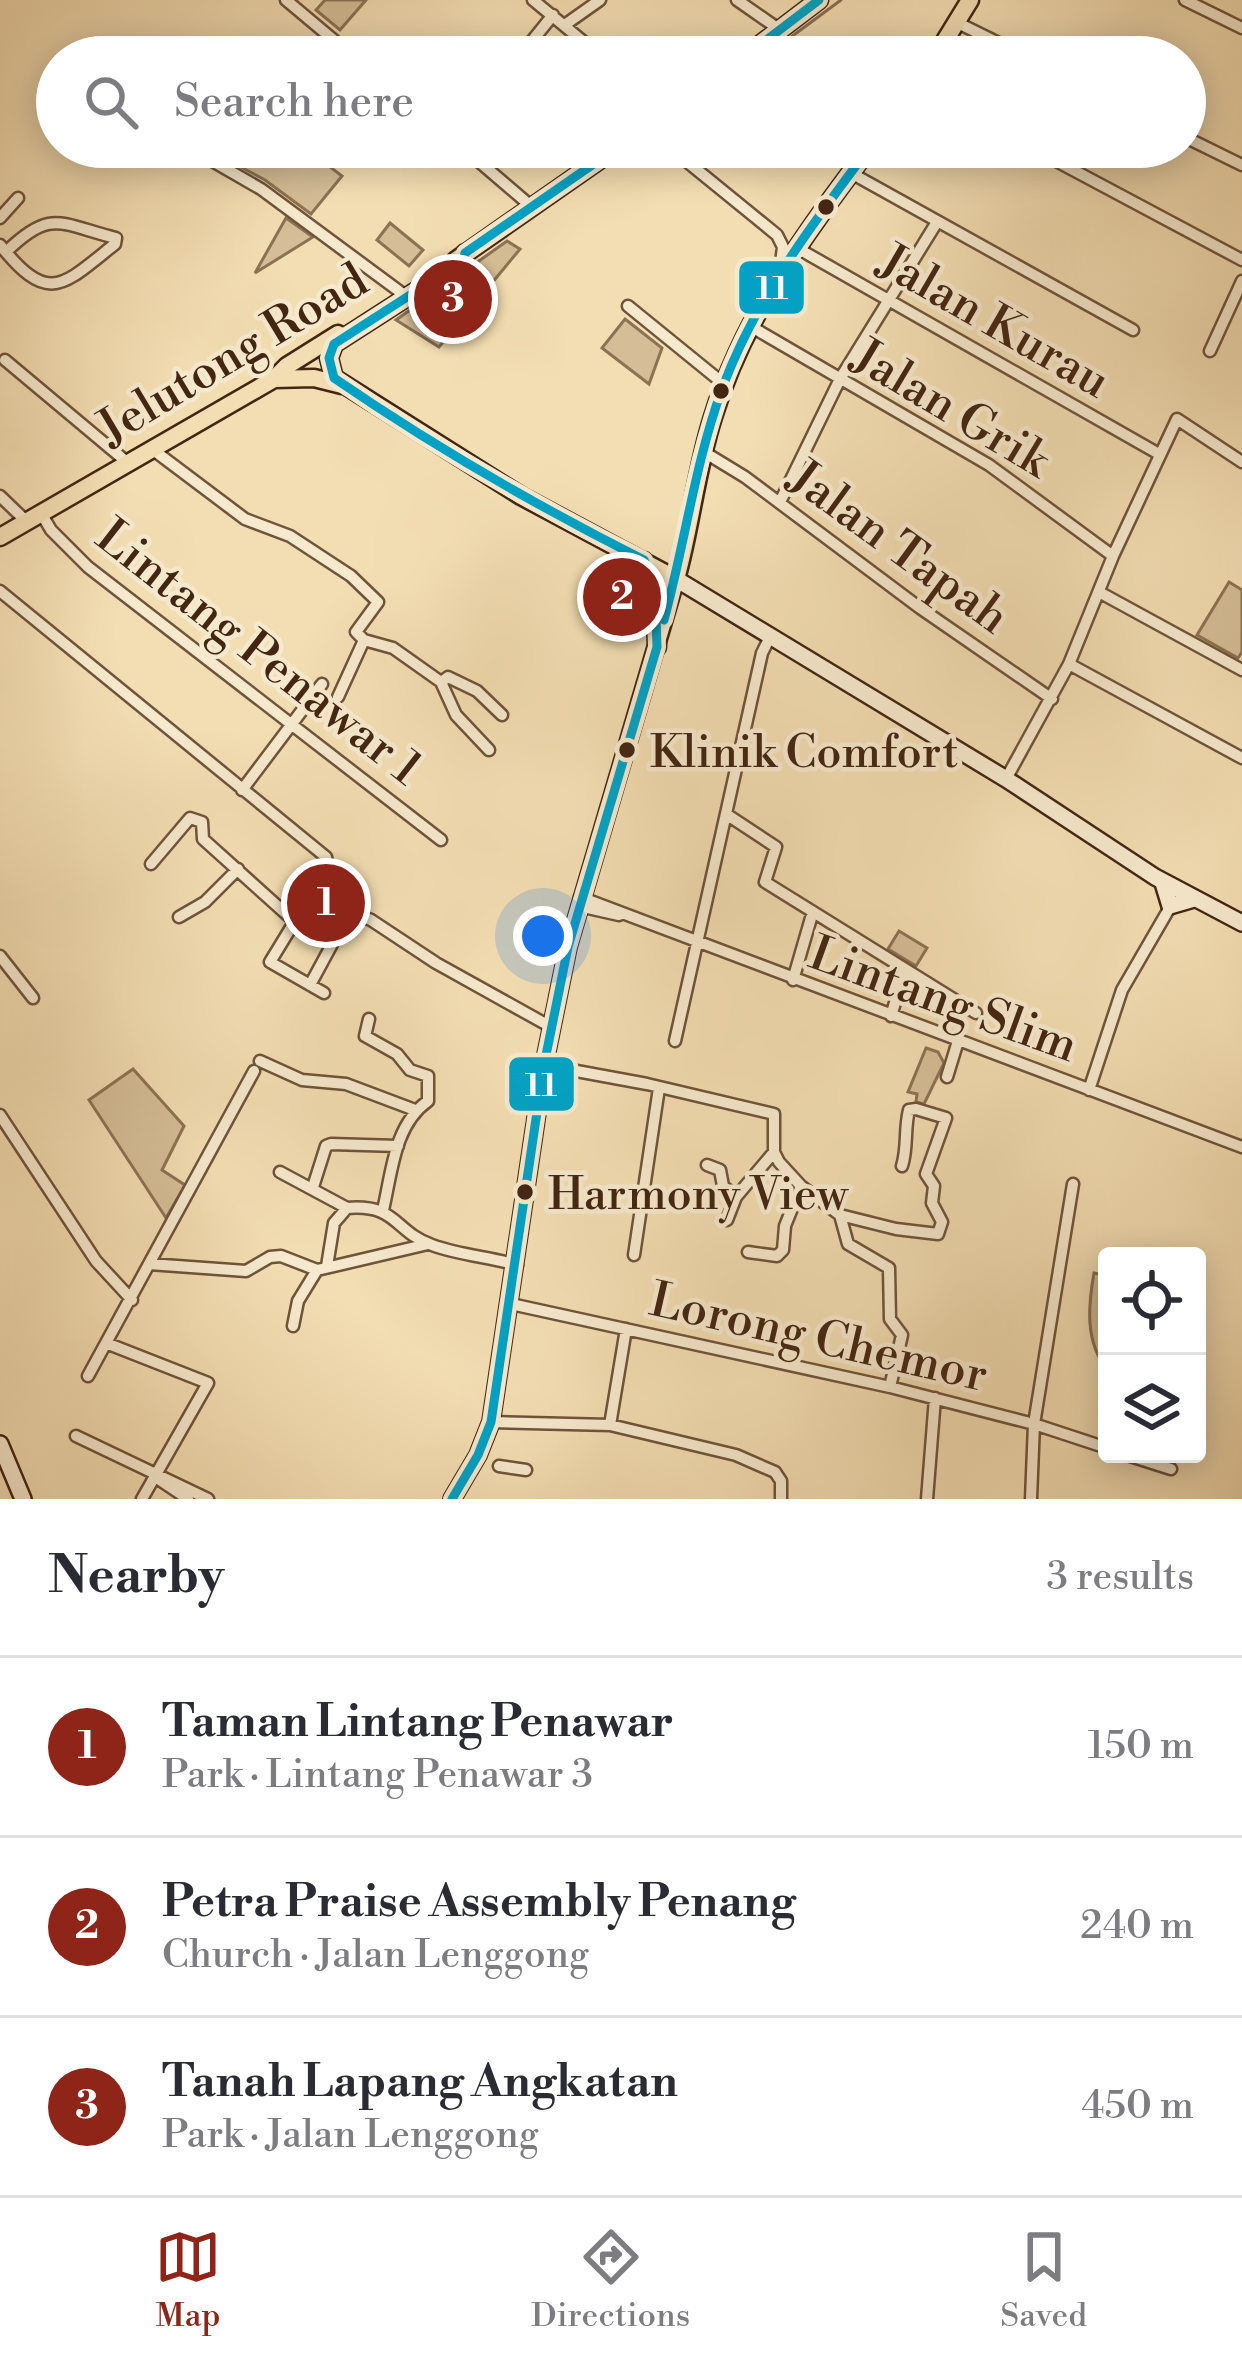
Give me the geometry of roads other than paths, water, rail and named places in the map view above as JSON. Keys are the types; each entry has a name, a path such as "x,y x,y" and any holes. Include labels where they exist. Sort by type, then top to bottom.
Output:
{"main road":[{"path":"773,36 819,0"},
{"path":"949,36 970,0"},
{"path":"452,1499 491,1423 544,1065 579,901 657,647 724,384 780,272 854,168"},
{"name":"Jelutong Road","path":"0,537 274,379 287,365 404,294 586,169"},
{"path":"465,254 463,261 334,344 330,370 348,388 521,496 644,560 1006,779 1181,895"},
{"path":"274,379 314,378 348,388"},
{"path":"644,560 655,587 657,647"},
{"path":"1006,779 1016,780 1181,895 1242,919"},
{"path":"0,1444 23,1499"}],"street":[{"path":"286,0 329,36"},
{"path":"533,0 579,36"},
{"path":"566,24 600,0"},
{"path":"737,0 776,34"},
{"path":"1185,0 1242,28"},
{"path":"536,36 553,15"},
{"path":"958,22 986,36"},
{"path":"1206,147 1242,165"},
{"path":"224,168 261,189 404,294"},
{"path":"486,168 532,207"},
{"path":"695,168 776,235 783,247 780,272"},
{"path":"1069,168 1242,260"},
{"path":"850,173 1132,330"},
{"path":"0,218 18,198"},
{"path":"116,238 60,224 39,224 3,248 39,283 53,285 73,277 115,244 116,238 118,222"},
{"path":"780,502 840,379 937,222"},
{"name":"Jalan Kurau","path":"796,248 1159,454"},
{"path":"1210,350 1238,300 1242,281"},
{"path":"628,306 724,384"},
{"name":"Jalan Grik","path":"750,326 989,465 1113,556"},
{"path":"5,359 128,463"},
{"path":"1006,779 1069,664 1177,419 1242,462"},
{"path":"152,449 245,519 290,536 351,576 378,602 356,633 393,648 441,682 456,716 489,750"},
{"name":"Jalan Tapah","path":"704,452 1052,699"},
{"name":"Lintang Penawar 1","path":"0,496 51,530 88,567 441,840"},
{"path":"0,591 326,857 328,867 356,890 356,914"},
{"path":"1099,592 1242,670"},
{"path":"675,1041 762,652 770,637"},
{"path":"338,697 364,640"},
{"path":"1069,664 1242,758"},
{"path":"441,682 448,677 458,679 502,715"},
{"path":"242,790 322,684"},
{"path":"726,814 776,847 765,882 976,1013"},
{"path":"151,864 190,818 196,818 202,825 200,836 293,920"},
{"path":"324,993 270,962 328,867"},
{"path":"179,917 205,902 238,869"},
{"path":"1089,1090 1122,990 1181,895"},
{"name":"Lintang Slim","path":"579,901 1242,1147"},
{"path":"310,985 344,922 356,914"},
{"path":"356,914 551,1027"},
{"path":"793,980 811,918"},
{"path":"0,956 33,998"},
{"path":"891,1016 903,976"},
{"path":"369,1019 365,1036 397,1054 410,1070 430,1078 428,1101 416,1110 398,1146 383,1210"},
{"path":"947,1077 958,1041"},
{"path":"544,1065 774,1114 775,1151 784,1170 840,1215 938,1234 942,1222 932,1202 934,1186 926,1174 946,1118 909,1110 902,1166"},
{"path":"88,1376 257,1066 302,1080 346,1084 416,1110"},
{"path":"634,1256 659,1088"},
{"path":"0,1115 96,1261 132,1300"},
{"path":"313,1187 326,1146 398,1146"},
{"path":"727,1220 736,1197 775,1151"},
{"path":"707,1165 720,1169 723,1186 736,1197"},
{"path":"280,1172 347,1208 383,1210 428,1244 517,1265"},
{"path":"1031,1499 1034,1424 1073,1184"},
{"path":"748,1252 777,1256 783,1250 785,1226 801,1186"},
{"path":"293,1326 298,1301 322,1268 334,1223 347,1208"},
{"path":"840,1215 848,1244 889,1268 890,1319 902,1335 890,1387"},
{"path":"149,1264 246,1271 281,1256 322,1268 428,1244"},
{"name":"Lorong Chemor","path":"512,1304 890,1387 1098,1445"},
{"path":"610,1426 626,1329"},
{"path":"106,1343 208,1383 142,1499"},
{"path":"927,1499 935,1398"},
{"path":"491,1423 610,1426 736,1456 775,1472 782,1499"},
{"path":"76,1436 155,1476 188,1499"},
{"path":"1152,1463 1171,1469"},
{"path":"499,1466 526,1470"},
{"path":"155,1476 208,1499"}],"waterway":[{"path":"792,36 841,0"}],"place":[{"name":"Tanah Lapang Angkatan","path":"453,299"},
{"name":"Petra Praise Assembly Penang","path":"622,597"},
{"name":"Klinik Comfort","path":"627,750"},
{"name":"Taman Lintang Penawar","path":"326,903"},
{"name":"Harmony View","path":"525,1192"}]}
